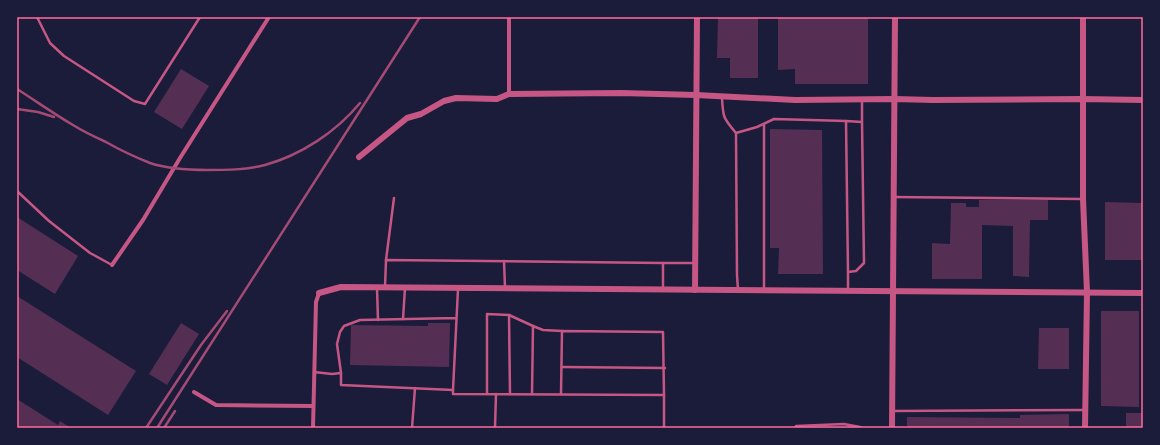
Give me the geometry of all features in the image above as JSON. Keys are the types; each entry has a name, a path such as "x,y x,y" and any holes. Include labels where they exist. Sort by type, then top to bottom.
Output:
{"street":[{"path":"112,265 142,220 269,17"},
{"path":"509,17 509,94"},
{"path":"695,290 697,17"},
{"path":"892,428 895,17"},
{"path":"1084,17 1082,99 1083,199 1087,292 1085,428"},
{"path":"359,157 407,118 422,114 444,101 456,98 497,99 509,94 621,93 796,100 1143,100"},
{"path":"313,428 316,302 319,293 341,287 1143,293"},
{"path":"194,392 216,405 313,406"}],"lane":[{"path":"37,17 50,42 64,56 134,101 145,104 200,17"},
{"path":"722,96 723,115 736,133 738,290"},
{"path":"848,272 856,271 864,263 862,100"},
{"path":"736,133 757,127 774,119 862,122"},
{"path":"846,122 848,291"},
{"path":"764,124 764,290"},
{"path":"17,191 49,221 90,253 112,265"},
{"path":"893,197 1083,199"},
{"path":"386,288 386,260 394,198"},
{"path":"386,260 696,263"},
{"path":"504,262 505,288"},
{"path":"663,263 663,290"},
{"path":"377,288 378,320"},
{"path":"403,319 405,288"},
{"path":"458,288 453,394 664,395"},
{"path":"487,394 487,314 509,315 543,330 663,332 665,368 664,428"},
{"path":"509,315 510,394"},
{"path":"454,390 341,385 337,344 340,332 344,326 360,320 456,318"},
{"path":"532,394 533,326"},
{"path":"561,394 562,331"},
{"path":"562,367 665,368"},
{"path":"314,372 332,374 341,373"},
{"path":"412,428 415,388"},
{"path":"495,428 496,394"},
{"path":"892,411 1085,410"},
{"path":"796,428 796,426 844,424 862,428"}],"building":[{"path":"718,17 758,17 758,78 730,78 730,58 717,58"},
{"path":"778,17 868,17 868,84 795,84 795,69 778,70"},
{"path":"181,69 209,86 182,129 154,112"},
{"path":"770,129 822,130 823,274 778,274 779,248 770,248"},
{"path":"979,200 1048,200 1048,220 1030,220 1029,277 1013,276 1013,226 982,225 982,279 932,279 932,243 950,244 951,203 966,203 966,207 979,207"},
{"path":"1105,202 1143,203 1143,260 1105,260"},
{"path":"17,217 78,256 55,294 17,270"},
{"path":"17,296 136,371 108,415 17,357"},
{"path":"1101,311 1139,311 1139,407 1101,406"},
{"path":"181,323 199,334 167,385 149,374"},
{"path":"428,323 450,323 449,367 350,365 351,325 428,326"},
{"path":"1039,328 1069,328 1069,369 1038,369"},
{"path":"17,399 58,425 60,421 71,428 17,428"},
{"path":"1126,413 1143,413 1143,428 1126,428"},
{"path":"1069,414 1069,428 907,428 907,417 1020,418 1020,415"}],"railway":[{"path":"157,428 420,17"},
{"path":"17,89 77,128 133,156 157,165 193,170 243,169 258,167 278,161 305,149 329,133 351,114 360,103"},
{"path":"17,109 38,112 54,117"},
{"path":"146,428 201,345 227,311"},
{"path":"164,428 175,411"}]}
